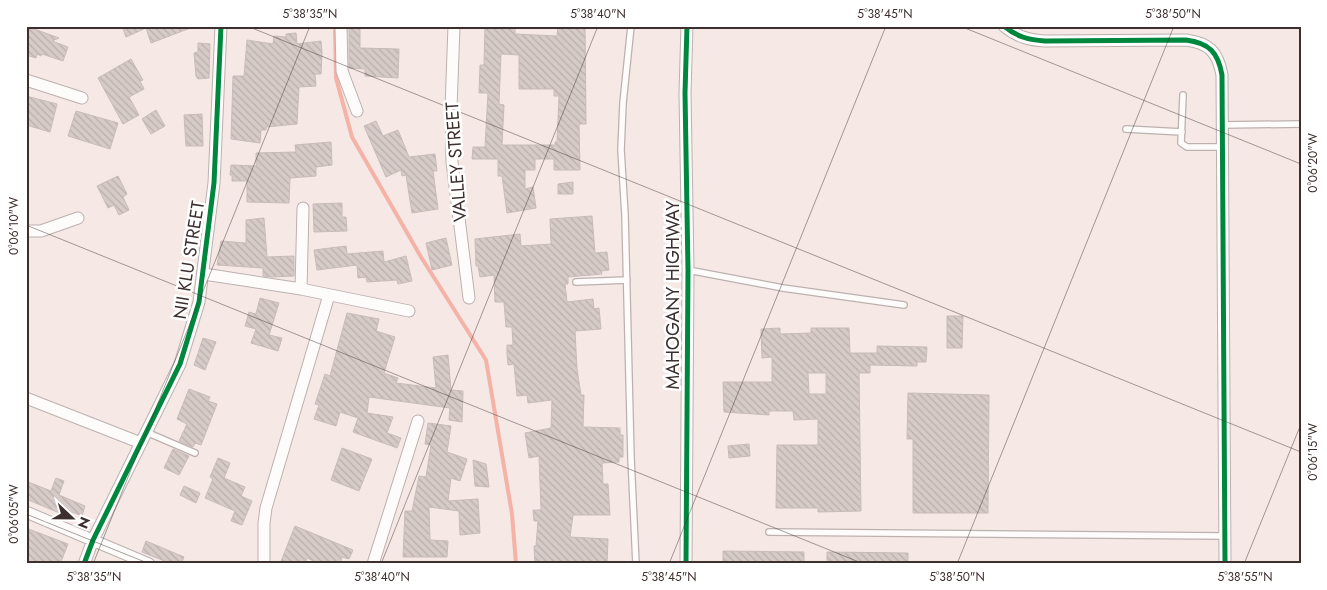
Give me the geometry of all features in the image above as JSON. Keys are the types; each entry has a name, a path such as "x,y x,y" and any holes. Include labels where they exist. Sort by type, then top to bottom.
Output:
{"street":[{"name":"NII KLU STREET","path":"84,564 93,540 180,364 199,302 214,183 220,26"},
{"path":"341,26 342,72 358,110"},
{"name":"VALLEY STREET","path":"454,26 451,108 452,162 469,298"},
{"name":"MAHOGANY HIGHWAY","path":"686,564 688,270 685,94 687,26"},
{"path":"1004,26 1012,33 1027,39 1045,41 1186,40 1200,42 1210,47 1219,62 1222,125 1225,564"},
{"path":"26,80 82,98"},
{"path":"301,289 304,208"},
{"path":"26,231 41,231 78,218"},
{"path":"204,274 301,289 409,310"},
{"path":"264,564 266,508 329,295"},
{"path":"26,398 144,438"},
{"path":"373,564 418,421"},
{"path":"26,512 149,564"}],"lane":[{"path":"631,26 622,103 621,150 636,564"},
{"path":"1183,95 1181,143 1187,147 1222,146"},
{"path":"1222,125 1301,124"},
{"path":"1126,129 1182,132"},
{"path":"688,270 782,288 904,305"},
{"path":"576,282 627,280"},
{"path":"144,438 195,453"},
{"path":"769,532 1225,536"}],"building":[{"path":"26,26 59,38 52,41 68,47 63,61 42,54 41,56 37,54 36,58 26,55"},
{"path":"122,26 193,27 151,43 146,28 126,37"},
{"path":"349,26 360,26 360,48 399,49 398,78 365,76 365,69 349,68"},
{"path":"485,26 515,26 515,34 557,36 558,26 585,26 586,124 579,124 580,170 554,170 554,159 535,159 535,170 525,170 525,189 533,187 536,208 507,213 502,176 498,176 498,159 472,159 473,147 485,147 488,93 479,93 480,65 484,65","holes":["501,54 519,55 519,89 554,89 554,96 559,96 557,142 555,142 555,145 502,145 504,105 499,104"]},
{"path":"296,33 297,44 321,41 322,53 321,74 315,74 316,86 299,87 297,124 266,127 266,130 261,130 260,143 231,139 233,76 244,76 247,40 273,44 274,36 286,37 286,34"},
{"path":"198,43 210,44 209,78 198,79 196,76 194,53 198,52"},
{"path":"131,59 143,80 140,81 144,89 129,97 139,115 123,124 98,78"},
{"path":"26,96 57,104 50,132 26,125"},
{"path":"156,110 165,126 151,134 142,119"},
{"path":"76,111 118,123 110,149 68,136"},
{"path":"202,114 203,146 186,146 184,115"},
{"path":"376,121 383,136 398,130 409,157 435,154 437,171 433,171 438,209 412,213 406,175 402,176 401,170 386,177 364,126"},
{"path":"331,142 332,165 316,167 316,176 290,178 289,203 247,202 247,181 232,181 232,175 230,175 231,165 256,166 256,153 296,152 295,145"},
{"path":"118,176 127,194 123,197 129,210 119,215 114,205 108,208 97,186"},
{"path":"573,182 573,194 558,194 558,184"},
{"path":"342,203 342,217 346,217 347,231 314,232 313,204"},
{"path":"592,216 595,253 607,252 609,270 601,271 602,274 568,277 568,284 565,284 567,302 593,299 594,309 599,308 601,329 575,331 577,369 581,395 584,395 583,427 620,428 620,435 623,435 623,457 619,457 619,462 602,463 603,484 608,484 610,515 573,515 570,537 608,539 607,564 535,564 534,546 536,546 538,521 534,521 533,510 541,510 539,456 529,458 525,433 551,428 552,400 528,403 527,395 517,396 514,364 508,365 507,353 507,345 513,345 512,327 506,327 504,302 495,302 494,275 480,277 478,266 476,266 475,239 520,234 521,246 551,244 550,219"},
{"path":"264,218 267,257 294,256 294,276 263,276 263,268 217,265 221,241 246,243 246,220"},
{"path":"446,238 452,265 432,270 426,243"},
{"path":"346,246 347,254 383,251 384,262 406,256 412,281 398,284 397,280 367,282 366,277 358,278 357,265 317,270 314,250"},
{"path":"260,298 279,303 269,335 282,338 278,351 251,343 256,329 245,326 249,312 256,314"},
{"path":"347,313 379,319 376,331 395,337 384,373 398,378 396,383 436,388 433,357 448,355 451,390 463,391 462,422 449,420 450,408 369,397 367,413 393,417 387,433 401,438 397,448 353,432 358,418 340,412 336,426 314,419 319,405 315,404 325,374 330,376"},
{"path":"947,316 963,316 962,348 947,348"},
{"path":"780,328 780,334 811,333 811,328 849,328 850,353 877,353 877,346 927,347 926,362 917,362 917,366 870,365 870,373 859,373 861,511 818,512 818,508 776,508 777,445 818,445 818,419 794,420 793,411 769,411 769,415 724,412 723,382 772,382 772,357 762,358 761,329","holes":["808,373 826,373 826,394 809,394"]},
{"path":"203,338 216,342 205,370 194,365"},
{"path":"189,389 210,397 208,401 217,404 201,445 195,443 193,447 179,441 187,424 177,419"},
{"path":"908,393 989,395 988,513 913,513 913,439 907,439"},
{"path":"428,423 451,426 447,452 467,459 460,481 451,478 448,501 478,499 480,533 460,535 459,511 429,507 430,540 448,541 447,557 403,557 405,511 412,511 419,476 426,477 431,445 425,444"},
{"path":"749,444 750,456 729,458 728,446"},
{"path":"342,448 372,459 359,491 331,480"},
{"path":"173,449 189,456 179,475 164,468"},
{"path":"218,458 230,463 224,478 245,487 241,496 252,501 242,525 231,521 235,511 205,498 213,479 210,477"},
{"path":"473,460 486,464 489,487 475,486"},
{"path":"56,478 64,481 59,495 85,506 82,516 72,512 69,517 26,499 26,481 51,491"},
{"path":"184,486 200,493 196,503 180,495"},
{"path":"295,526 353,550 349,559 342,557 340,564 320,564 307,558 305,564 280,564"},
{"path":"26,528 68,544 60,564 26,564"},
{"path":"146,541 184,557 181,564 172,564 142,552"},
{"path":"723,551 804,552 804,564 723,564"},
{"path":"827,552 908,553 908,564 827,564"}],"waterway":[{"path":"335,26 336,78 352,137 421,257 486,360 512,514 516,564"}],"cycle path":[{"path":"84,564 93,540 180,364 199,302 214,183 221,26"},
{"path":"686,564 688,270 685,93 687,26"},
{"path":"1004,26 1023,37 1045,41 1194,41 1206,46 1218,60 1222,75 1225,564"}]}
